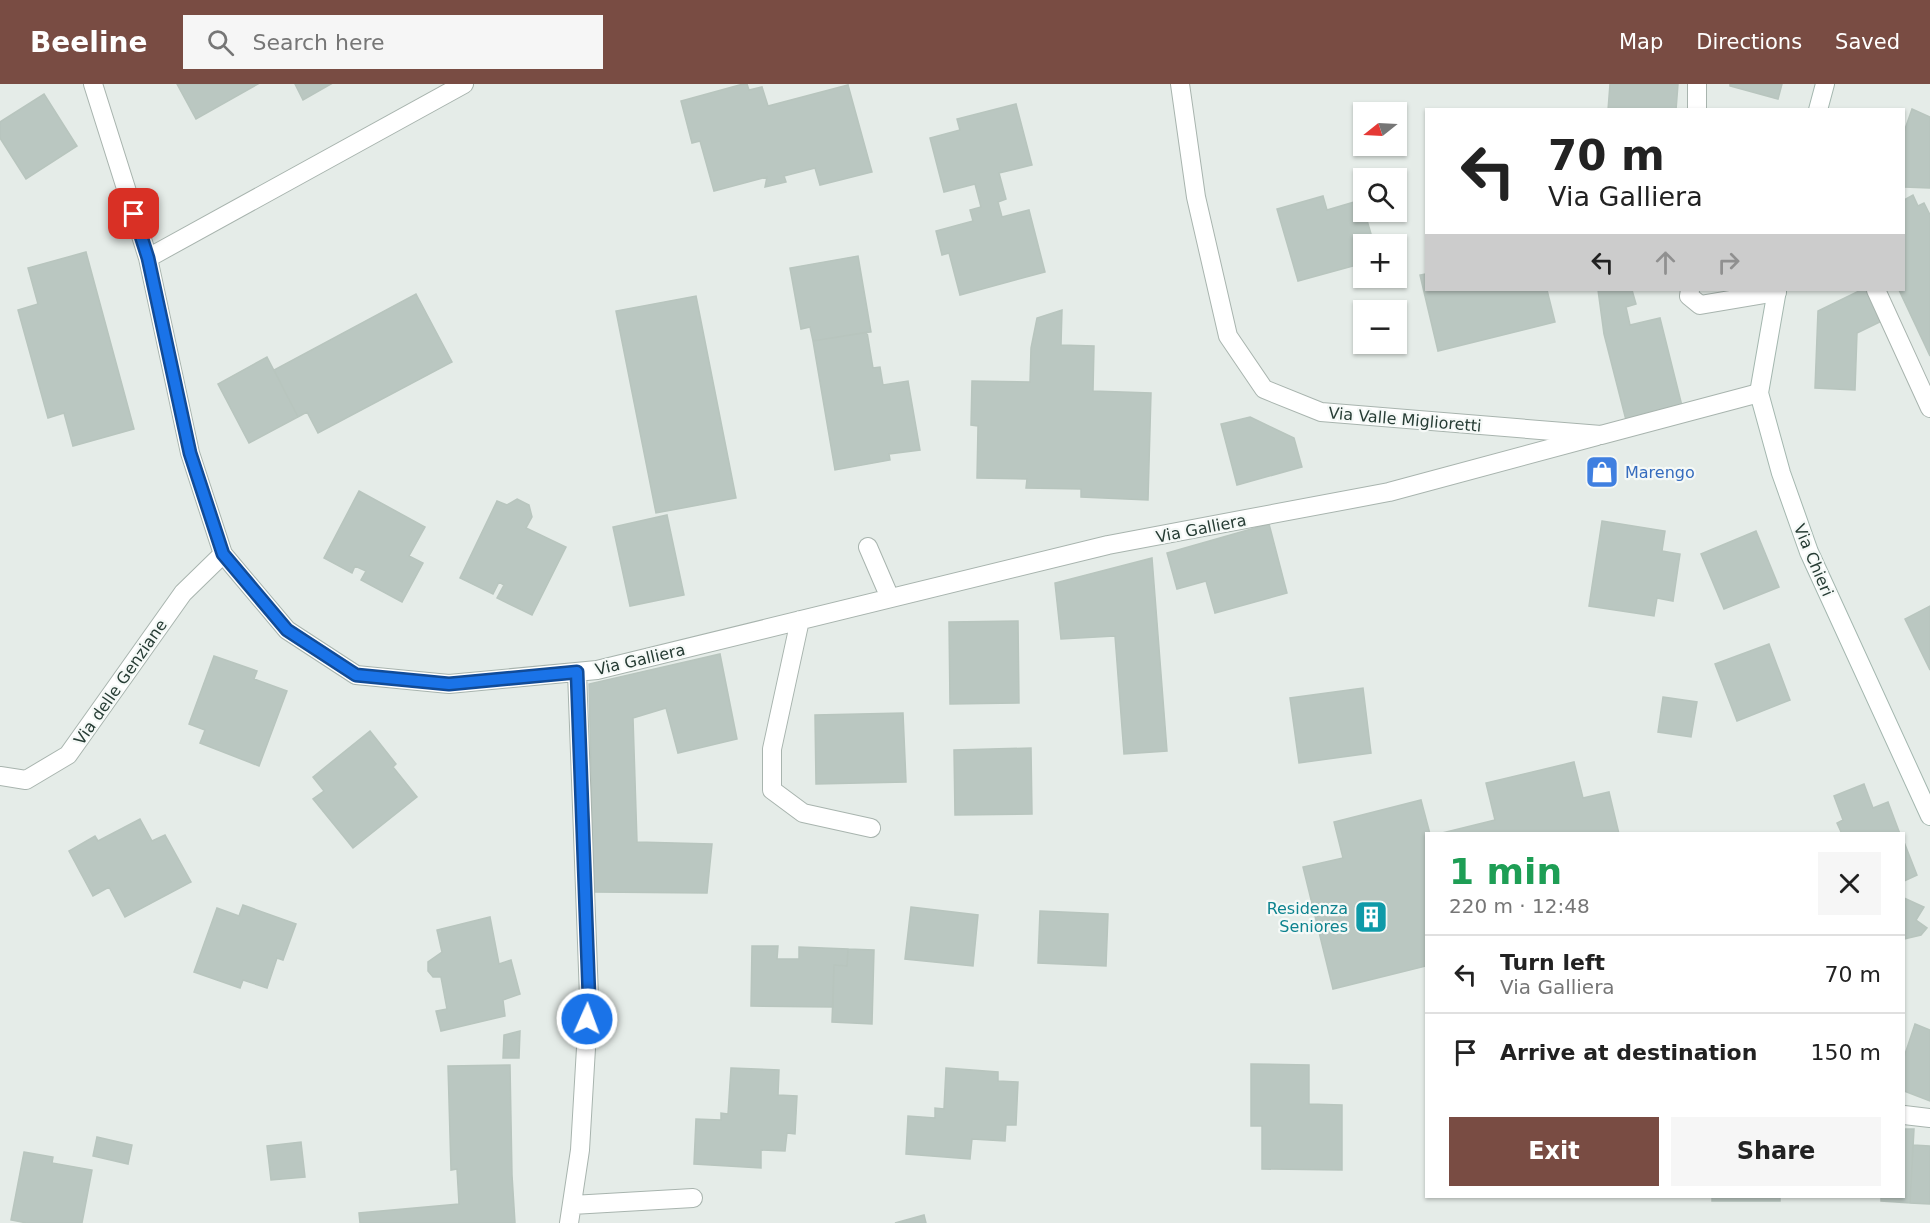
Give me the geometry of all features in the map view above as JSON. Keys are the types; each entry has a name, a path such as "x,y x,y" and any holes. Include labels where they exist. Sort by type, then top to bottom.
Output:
{"street":[{"name":"Via Galliera","path":"93,84 148,258 190,453 223,554 287,630 356,675 449,684 597,670 1108,545 1389,492 1601,435"},
{"path":"148,258 464,84"},
{"name":"Via Valle Miglioretti","path":"1180,84 1196,197 1228,336 1264,389 1321,412 1601,435 1759,393"},
{"path":"1697,84 1697,108"},
{"path":"1819,108 1825,84"},
{"path":"1690,291 1689,296 1700,305 1777,291"},
{"name":"Via Chieri","path":"1777,291 1759,393 1781,473 1809,552 1930,816"},
{"path":"1876,291 1930,408"},
{"path":"868,547 890,598"},
{"name":"Via delle Genziane","path":"0,776 26,780 68,755 183,593 223,554"},
{"path":"800,621 772,749 772,790 803,813 871,828"},
{"path":"577,672 589,997 580,1150 571,1214 693,1198"},
{"path":"1905,1115 1930,1118"}],"building":[{"path":"177,84 258,84 196,119"},
{"path":"295,84 331,84 303,100"},
{"path":"747,84 749,90 762,87 768,106 848,85 872,172 820,185 815,168 784,176 786,182 765,187 767,177 714,191 700,141 692,143 681,101"},
{"path":"1610,84 1678,84 1676,108 1608,108"},
{"path":"1730,84 1782,84 1778,99 1730,86"},
{"path":"44,94 77,146 26,179 0,138 0,122"},
{"path":"1016,104 1032,165 999,173 1006,199 998,202 1002,217 1029,210 1045,272 960,295 949,253 942,255 936,231 973,221 970,210 981,207 975,184 944,192 930,138 960,130 957,119"},
{"path":"1912,109 1930,117 1930,188 1905,187 1905,129"},
{"path":"1913,195 1918,206 1924,203 1930,215 1930,356 1899,291 1905,291 1905,199"},
{"path":"1323,196 1327,210 1353,202 1353,222 1368,222 1371,234 1353,234 1353,266 1298,281 1277,209"},
{"path":"86,252 134,429 73,446 64,413 48,418 18,310 38,304 28,268"},
{"path":"858,256 871,332 813,341 810,327 801,329 790,268"},
{"path":"1425,274 1425,291 1547,291 1555,322 1438,351 1420,275"},
{"path":"1598,291 1632,291 1636,304 1626,307 1630,325 1660,318 1682,406 1626,420 1604,334"},
{"path":"1859,291 1867,291 1882,321 1857,333 1855,390 1815,388 1818,311"},
{"path":"416,294 452,362 318,433 307,412 298,417 274,370"},
{"path":"696,296 736,498 656,513 616,311"},
{"path":"1062,310 1061,345 1094,346 1093,391 1151,393 1148,500 1081,497 1081,489 1026,488 1027,479 977,478 978,426 971,425 972,381 1030,382 1031,348 1037,318"},
{"path":"867,332 873,368 880,367 883,385 908,381 920,450 889,454 890,460 835,470 813,341"},
{"path":"267,357 298,417 249,443 218,384"},
{"path":"1250,417 1294,438 1302,467 1237,485 1221,424"},
{"path":"359,491 425,527 409,556 423,563 402,602 361,580 366,571 355,566 352,573 324,558"},
{"path":"517,499 529,505 532,517 526,528 566,547 532,615 497,598 504,585 499,582 493,594 460,578 497,501 507,505"},
{"path":"667,515 684,595 630,606 613,527"},
{"path":"1602,521 1665,531 1662,551 1680,554 1673,601 1657,598 1654,616 1589,606"},
{"path":"1269,524 1287,593 1215,613 1206,581 1177,589 1167,553"},
{"path":"1756,531 1779,587 1724,609 1701,554"},
{"path":"1152,558 1167,751 1124,754 1115,636 1061,639 1055,583"},
{"path":"1930,606 1930,670 1905,619"},
{"path":"1018,621 1019,703 950,704 949,622"},
{"path":"1769,644 1790,700 1737,721 1715,664"},
{"path":"720,654 737,739 678,753 666,708 633,718 637,842 712,844 707,893 594,892 589,684"},
{"path":"214,656 257,671 254,679 287,691 259,766 200,743 205,730 189,724"},
{"path":"1363,688 1371,753 1299,763 1290,698"},
{"path":"1663,697 1697,702 1691,737 1658,732"},
{"path":"903,713 906,782 816,784 815,715"},
{"path":"370,731 396,764 393,767 417,797 353,848 313,799 324,791 313,777"},
{"path":"1031,748 1032,814 955,815 954,750"},
{"path":"1574,762 1583,798 1609,792 1619,832 1446,832 1495,820 1486,783"},
{"path":"1864,784 1873,808 1888,802 1899,832 1841,832 1837,823 1843,820 1834,796"},
{"name":"Residenza Seniores","path":"1421,800 1429,832 1425,832 1425,966 1333,989 1303,867 1343,858 1334,822"},
{"path":"140,819 152,841 165,835 191,882 125,917 109,887 93,896 69,851 95,836 98,841"},
{"path":"1905,845 1917,875 1905,881"},
{"path":"1905,898 1924,907 1916,920 1927,928 1921,935 1905,939"},
{"path":"243,905 296,924 283,960 277,958 267,988 243,980 240,988 194,972 217,908 239,916"},
{"path":"911,907 978,915 973,966 905,959"},
{"path":"1040,911 1108,914 1106,966 1038,963"},
{"path":"490,917 499,964 511,960 520,994 503,1000 505,1016 441,1031 436,1011 447,1009 441,977 433,977 428,971 428,962 442,952 437,930"},
{"path":"752,946 778,946 777,959 799,959 799,947 848,949 847,966 834,965 833,1007 751,1006"},
{"path":"848,949 874,950 872,1024 832,1022 834,965 847,966"},
{"path":"1915,1024 1930,1030 1930,1101 1905,1091 1905,1054"},
{"path":"520,1031 519,1058 503,1058 504,1035"},
{"path":"1251,1064 1309,1065 1309,1104 1342,1105 1342,1170 1262,1169 1262,1126 1251,1126"},
{"path":"510,1065 515,1223 360,1223 359,1213 459,1204 457,1169 451,1170 448,1066"},
{"path":"731,1068 779,1070 778,1095 797,1096 795,1134 787,1133 785,1151 761,1150 761,1168 694,1164 696,1119 721,1120 721,1113 728,1114"},
{"path":"946,1068 998,1072 998,1081 1018,1082 1016,1125 1006,1125 1005,1141 972,1139 970,1159 906,1154 908,1116 935,1118 935,1108 944,1109"},
{"path":"1905,1129 1914,1129 1910,1203 1881,1201 1881,1198 1905,1198"},
{"path":"97,1137 132,1145 128,1164 93,1156"},
{"path":"301,1142 305,1177 271,1180 267,1146"},
{"path":"1913,1145 1930,1146 1930,1204 1910,1203"},
{"path":"24,1152 53,1157 52,1163 92,1170 82,1223 27,1223 11,1220"},
{"path":"1712,1198 1780,1198 1780,1201 1712,1201"},
{"path":"924,1215 926,1223 895,1223"}],"place":[{"name":"Marengo","path":"1602,472"},
{"name":"Residenza Seniores","path":"1371,917"}],"route":[{"path":"134,214 148,258 190,453 223,554 287,630 356,675 449,684 577,672 589,997 587,1019"}]}
